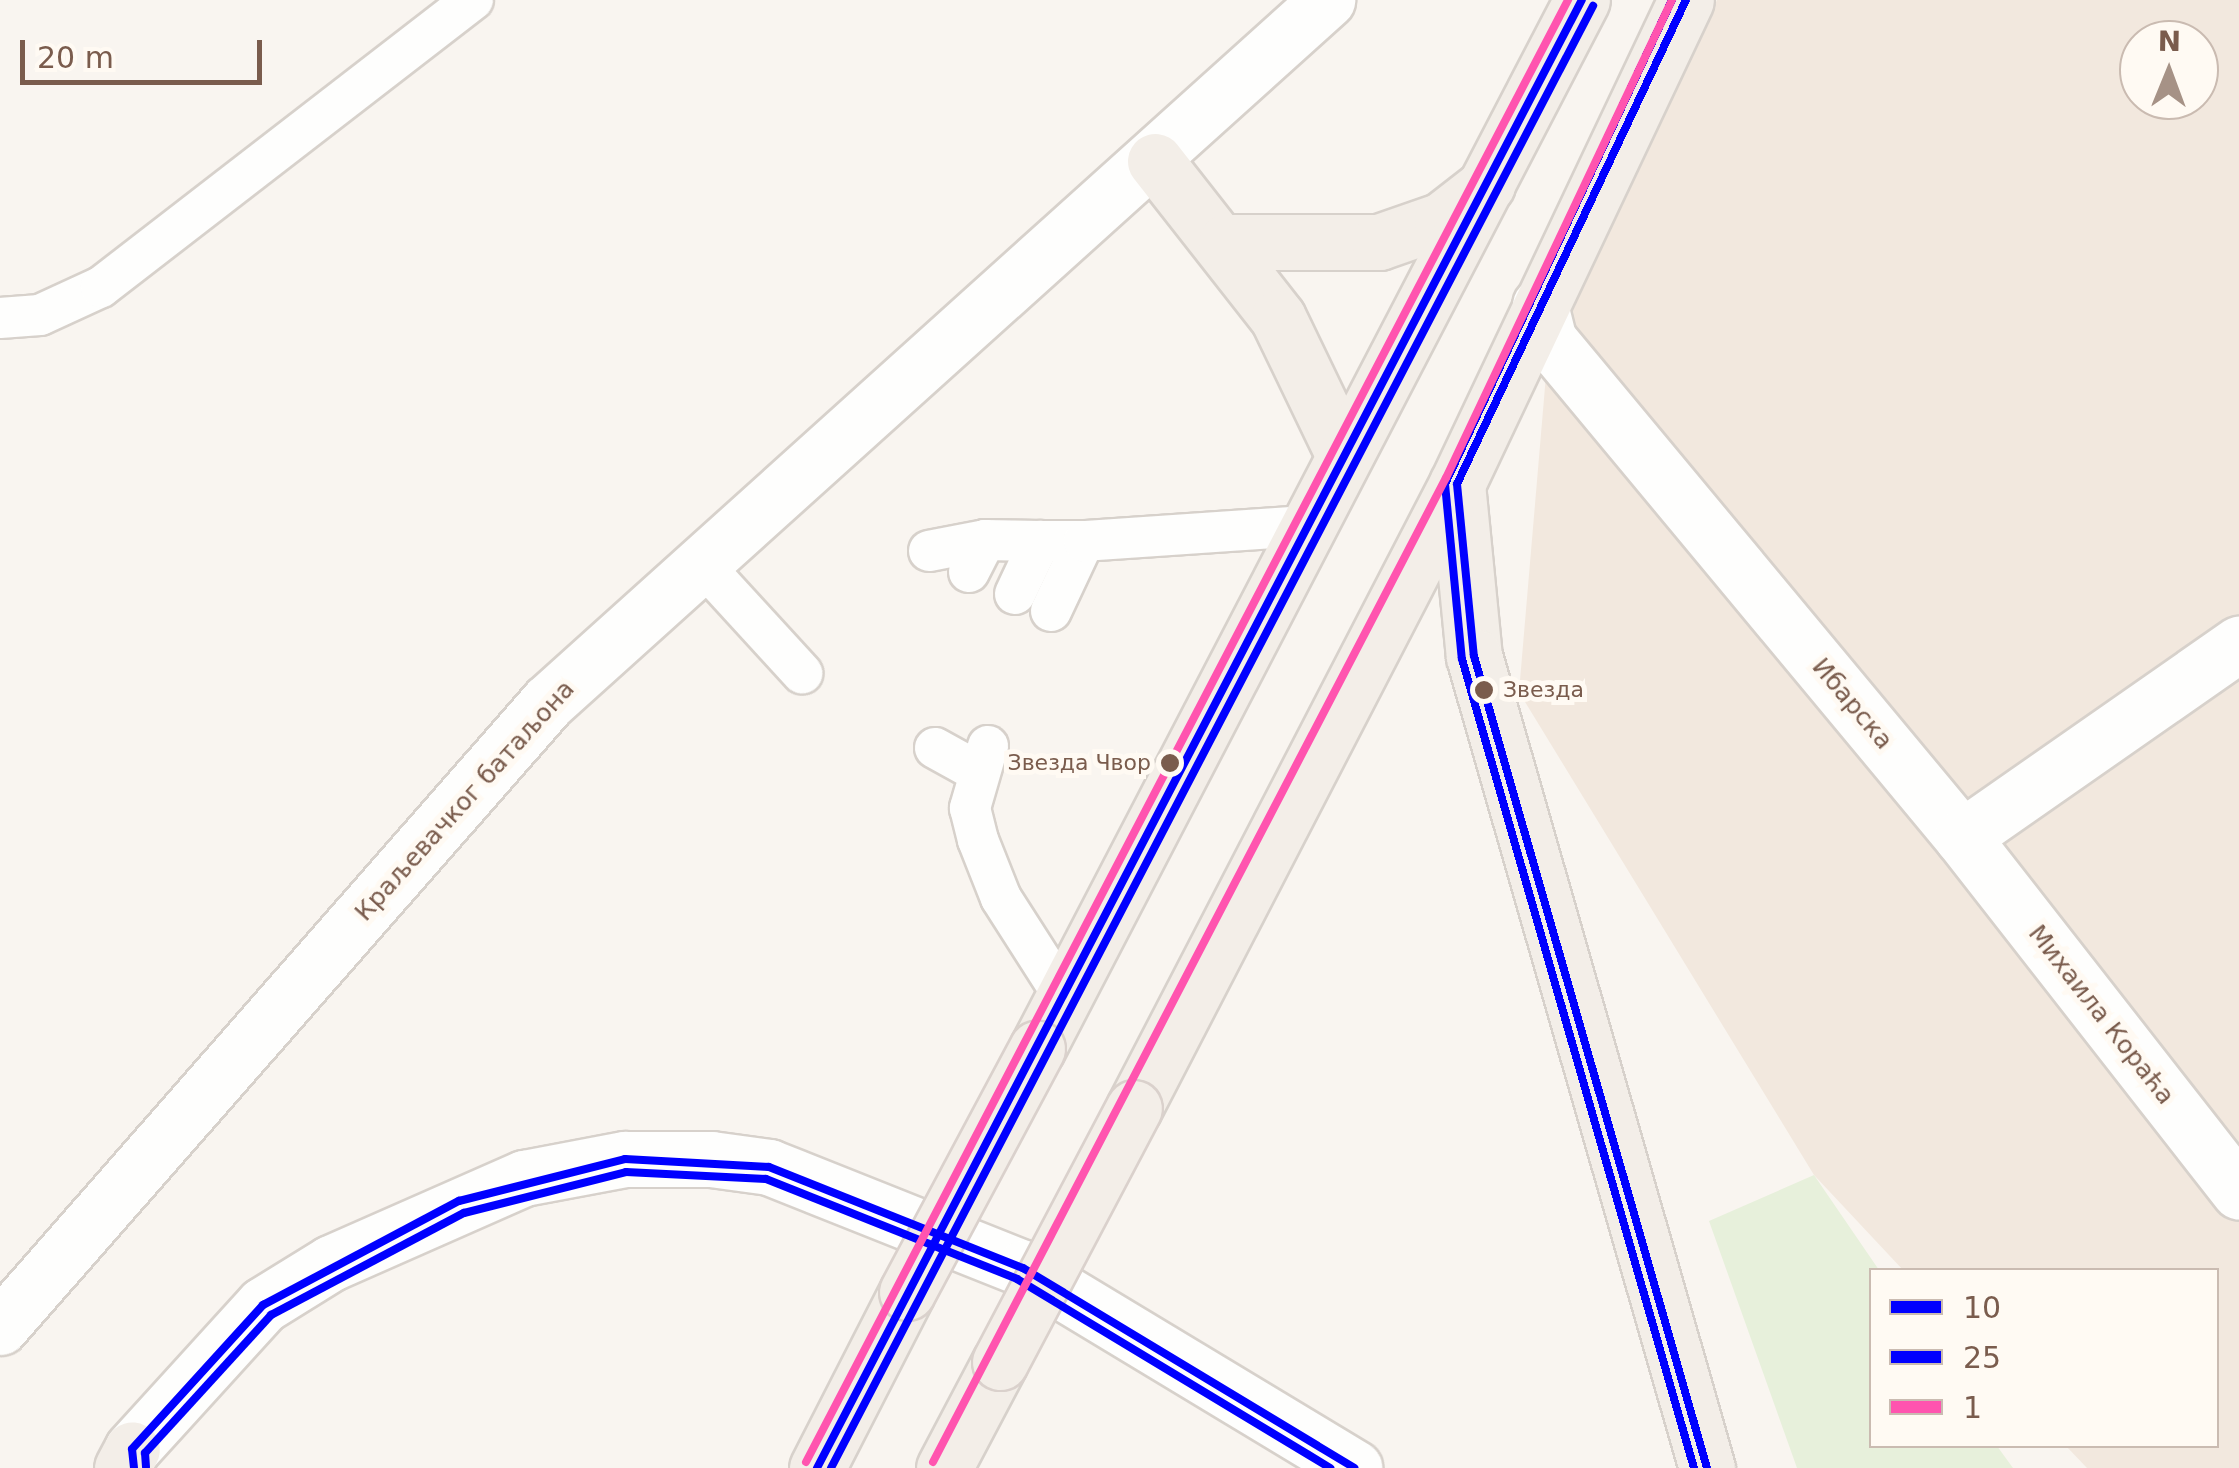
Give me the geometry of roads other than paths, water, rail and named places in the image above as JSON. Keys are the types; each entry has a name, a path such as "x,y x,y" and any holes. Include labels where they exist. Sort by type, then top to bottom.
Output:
{"main road":[{"path":"817,1468 1304,526 1492,182 1582,0"},
{"path":"944,1468 1457,484 1686,0"},
{"path":"1155,161 1226,242 1278,318 1344,455"},
{"path":"1226,242 1379,242 1442,220 1492,182"},
{"path":"1457,484 1474,656 1708,1468"}],"street":[{"name":"Краљевачког батаљона","path":"0,1326 548,702 1155,161 1327,0"},
{"name":"Ибарска","path":"1540,305 1549,340 1962,837"},
{"path":"1962,837 2239,644"},
{"name":"Михаила Кораћа","path":"1962,837 2239,1192"},
{"path":"129,1462 264,1305 331,1263 524,1178 625,1159 712,1159 768,1167 1023,1268 1354,1468"}],"lane":[{"path":"0,318 40,315 100,287 473,0"},
{"path":"929,551 977,556 1040,541 1304,526"},
{"path":"1040,541 1033,603 1084,540"},
{"path":"704,565 802,673"},
{"path":"959,749 978,840 1001,898 1063,995"}],"place":[{"name":"Звезда","path":"1484,690"},
{"name":"Звезда Чвор","path":"1170,763"}]}
